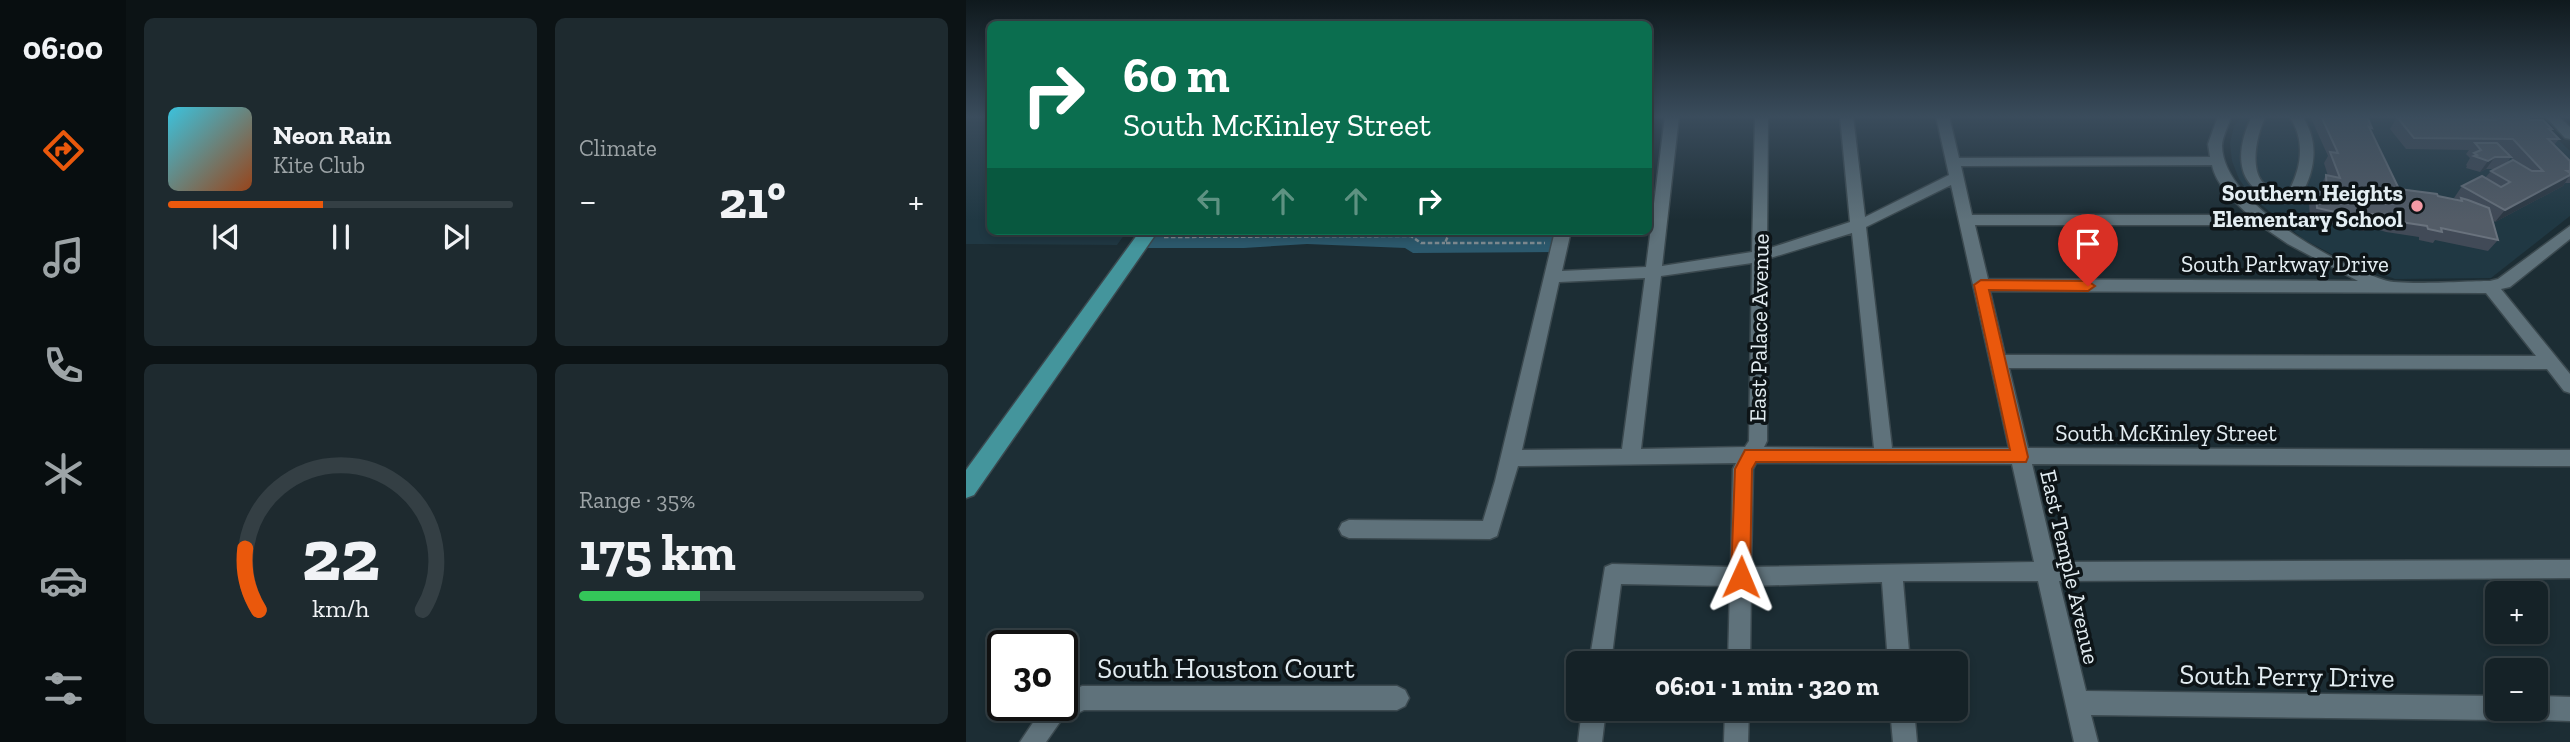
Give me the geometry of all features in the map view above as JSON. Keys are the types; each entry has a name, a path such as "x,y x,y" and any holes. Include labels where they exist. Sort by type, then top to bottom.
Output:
{"main road":[{"path":"966,488 1152,235"}],"street":[{"path":"1631,456 1668,151"},
{"name":"East Palace Avenue","path":"1739,651 1744,469 1758,441 1761,151"},
{"path":"1849,151 1884,456"},
{"name":"East Temple Avenue","path":"1950,151 2085,742"},
{"path":"2216,151 2216,159 2236,193 2263,220 2287,239 2383,287"},
{"path":"2248,151 2247,160 2253,178 2262,188 2283,195 2296,192 2305,175 2307,151"},
{"path":"1553,277 1652,273 1760,255 1856,226 1954,170 2247,160"},
{"path":"1965,220 2263,220"},
{"path":"1349,529 1490,530 1510,458 1562,237"},
{"name":"South Parkway Drive","path":"1981,285 2490,287 2504,284 2567,238"},
{"path":"2490,287 2570,386"},
{"path":"1998,361 2551,363"},
{"name":"South McKinley Street","path":"1510,458 1751,455 2570,458"},
{"path":"1602,651 1612,574 1741,577 1892,572 2570,569"},
{"path":"1892,572 1898,651"},
{"name":"South Houston Court","path":"1032,742 1052,714 1082,698 1397,698"},
{"name":"South Perry Drive","path":"2077,703 2485,708"},
{"path":"2548,708 2570,709"},
{"path":"1590,742 1593,721"},
{"path":"1737,721 1737,742"},
{"path":"1903,721 1905,742"}],"path":[{"path":"1226,235 1411,236 1421,243 1562,237"},
{"path":"1445,243 1448,235"}],"shaded area":[{"path":"966,151 987,151 987,235 1124,235 1117,245 966,244"},
{"name":"Southern Heights Elementary School","path":"2231,151 2570,151 2570,216 2491,278 2395,279 2337,257 2303,239 2252,197 2239,179"},
{"path":"1146,235 1562,235 1559,252 1413,253 1405,248 1307,244 1244,248 1137,248"}],"building":[{"path":"2337,151 2380,151 2399,189 2437,194 2462,201 2461,198 2489,208 2498,240 2441,228 2442,232 2374,214 2371,214 2371,220 2317,208 2316,191 2327,193 2326,175 2340,178 2330,152 2338,153"},
{"path":"2505,151 2511,157 2495,157 2488,161 2474,156 2477,155 2474,153"},
{"path":"2524,151 2560,151 2570,161 2570,171 2567,171 2570,175 2505,210 2462,186 2482,176 2501,187 2510,182 2491,171 2513,160 2532,171 2543,171"}],"place":[{"name":"Southern Heights Elementary School","path":"2417,206"}],"route":[{"path":"1741,577 1744,469 1751,455 2020,457 1981,285 2088,286"}]}
